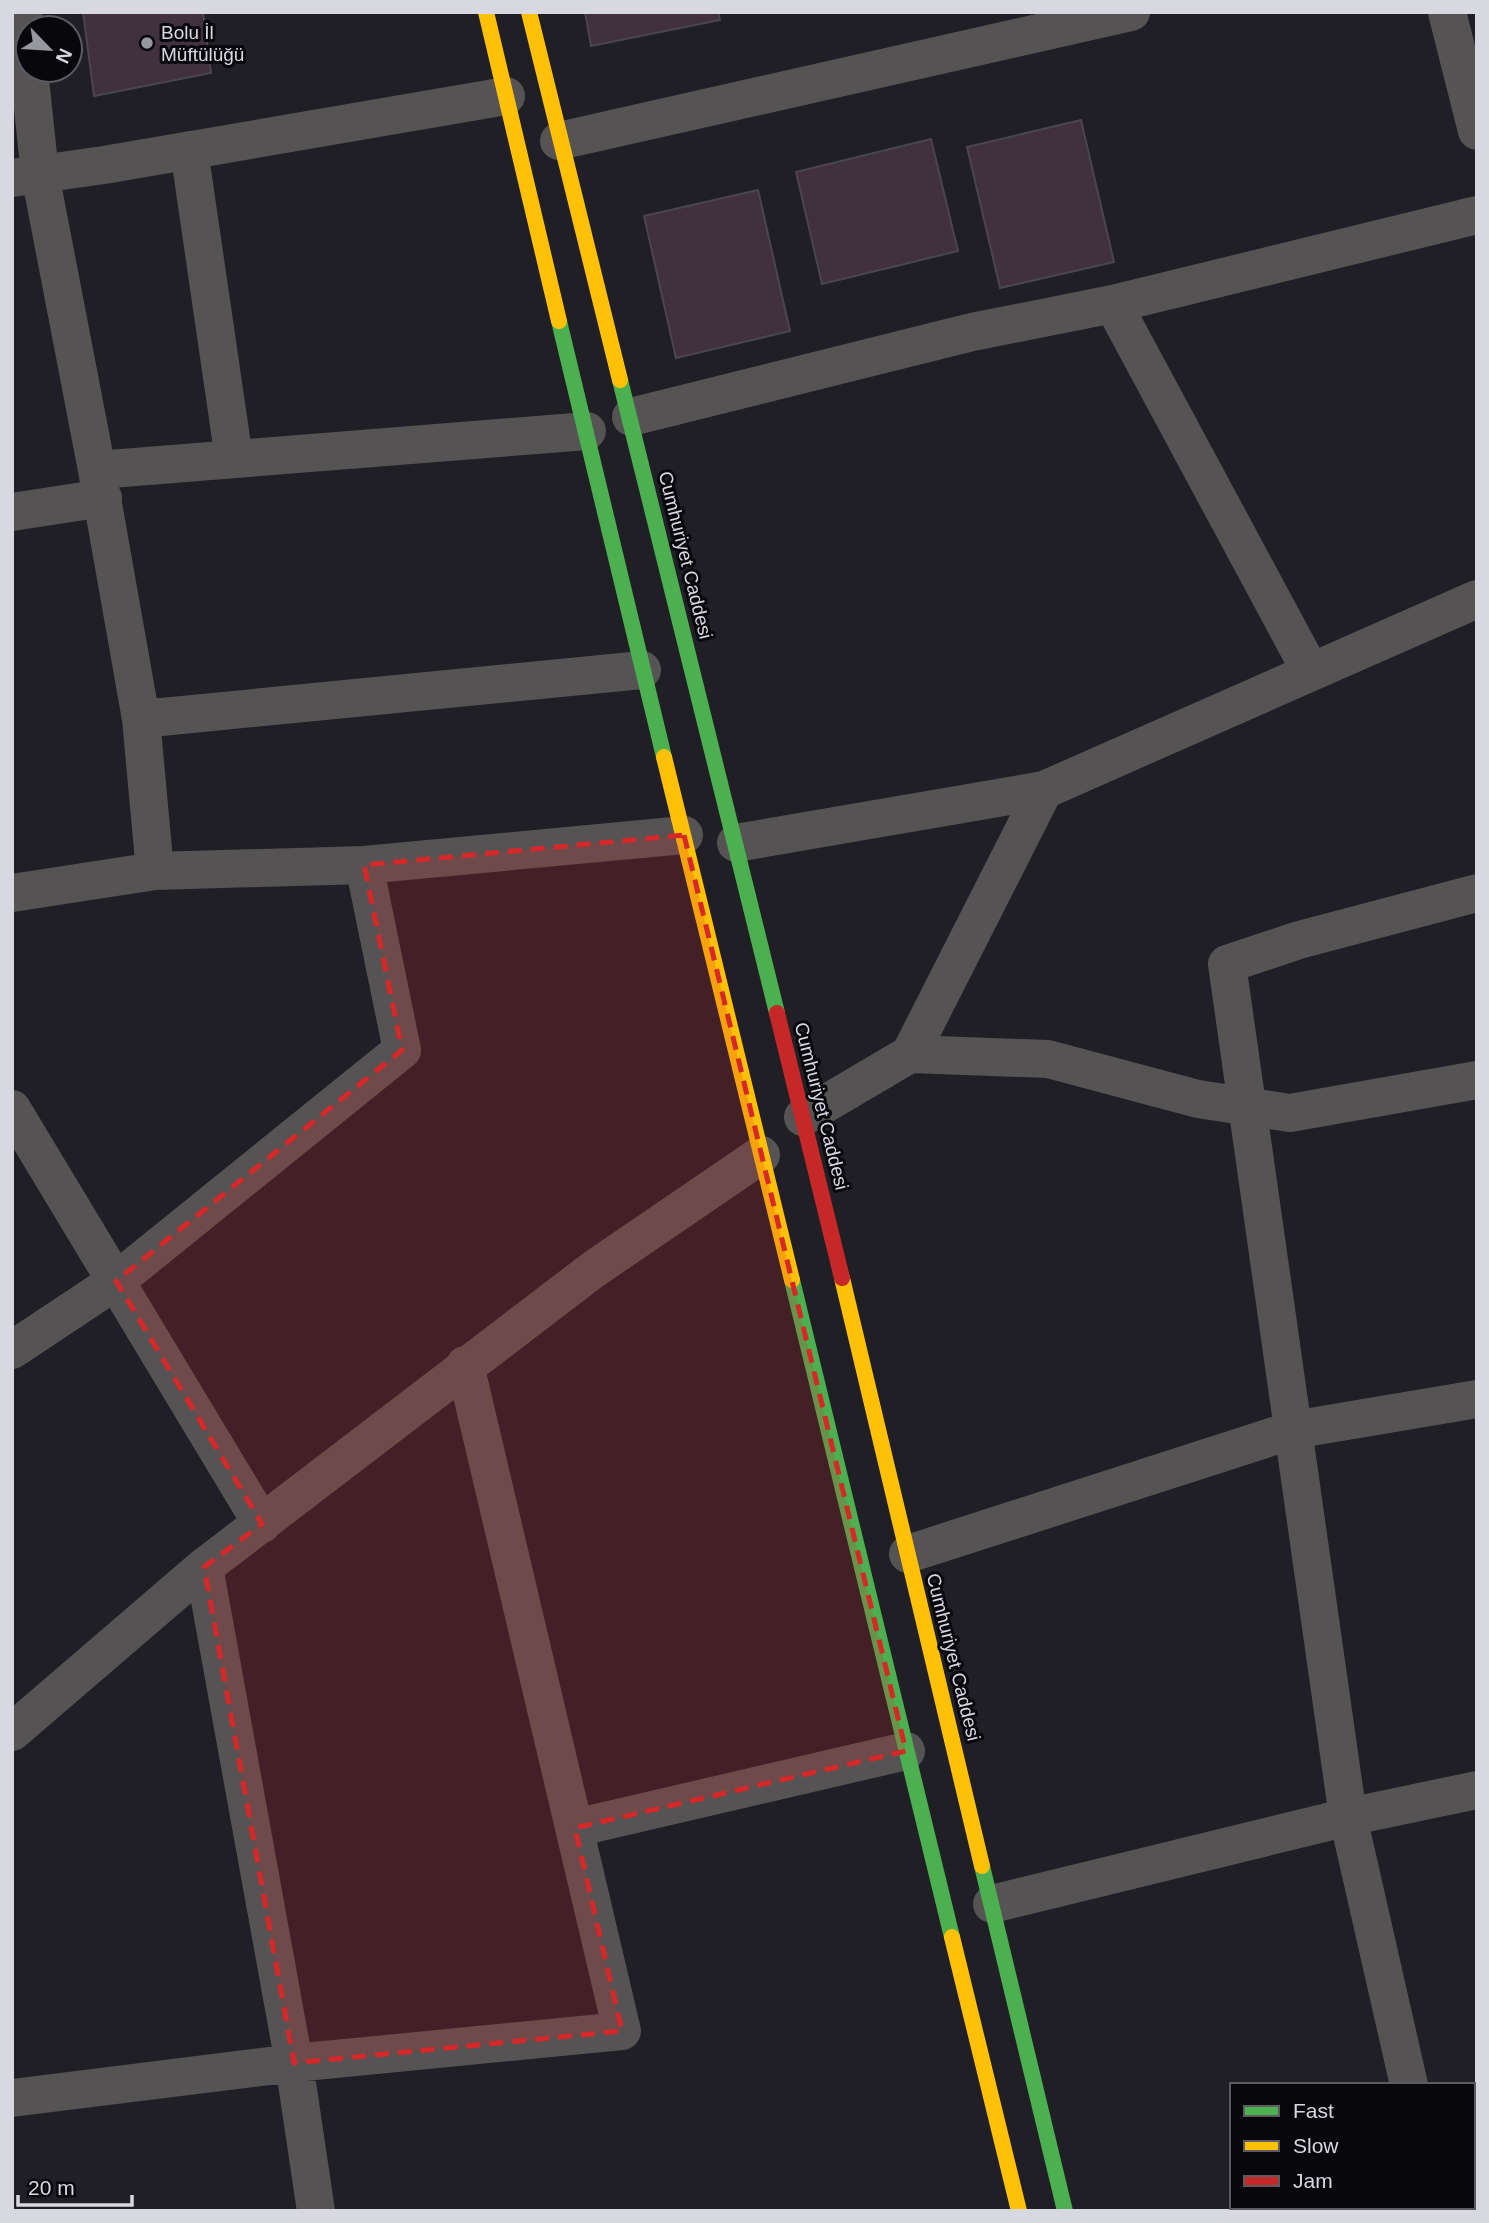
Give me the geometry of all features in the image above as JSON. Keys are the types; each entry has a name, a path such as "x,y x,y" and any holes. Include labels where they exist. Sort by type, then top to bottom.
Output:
{"main road":[{"path":"486,12 642,670 1019,2211"},
{"name":"Cumhuriyet Caddesi","path":"529,12 803,1117 1065,2211"}],"street":[{"path":"559,141 1026,24 1132,12"},
{"path":"1447,12 1477,131"},
{"path":"29,84 26,176 100,484 141,719 155,871"},
{"path":"26,176 506,96"},
{"path":"190,150 234,459"},
{"path":"631,417 972,332 1113,304 1477,215"},
{"path":"1113,304 1311,673"},
{"path":"12,512 100,484 234,459 587,431"},
{"path":"736,843 1044,790 1477,599"},
{"path":"141,719 642,670"},
{"path":"910,1054 1044,790"},
{"path":"12,893 155,871 364,865 684,835"},
{"path":"12,1350 116,1280 402,1050 364,865"},
{"path":"1409,2083 1348,1817 1227,964 1299,940 1477,893"},
{"path":"803,1117 910,1054 1048,1059 1198,1099 1290,1113 1477,1080"},
{"path":"12,1109 262,1524"},
{"path":"12,1732 204,1567 465,1365 594,1269 761,1155"},
{"path":"12,2098 294,2063 622,2031 465,1365"},
{"path":"908,1554 1293,1430 1477,1399"},
{"path":"204,1567 294,2063 316,2211"},
{"path":"575,1828 906,1751"},
{"path":"992,1904 1348,1817 1477,1790"}],"highlighted area":[{"path":"684,835 906,1751 575,1828 622,2031 294,2063 204,1567 262,1524 116,1281 402,1050 364,865"}],"building":[{"name":"Bolu İl Müftülüğü","path":"203,12 211,73 94,96 83,14"},
{"path":"585,12 718,12 720,20 591,46"},
{"path":"1081,120 1114,262 1000,288 967,147"},
{"path":"931,139 958,251 822,284 796,172"},
{"path":"758,190 790,331 676,358 644,216"}],"traffic: fast":[{"path":"559,321 664,757"},
{"path":"620,380 777,1013"},
{"path":"792,1280 952,1937"},
{"path":"982,1866 1065,2211"}],"traffic: slow":[{"path":"486,12 559,321"},
{"path":"529,12 620,380"},
{"path":"664,757 792,1280"},
{"path":"842,1278 982,1866"},
{"path":"952,1937 1019,2211"}],"traffic: jam":[{"path":"777,1013 842,1278"}],"place":[{"name":"Bolu İl Müftülüğü","path":"147,43"}]}
